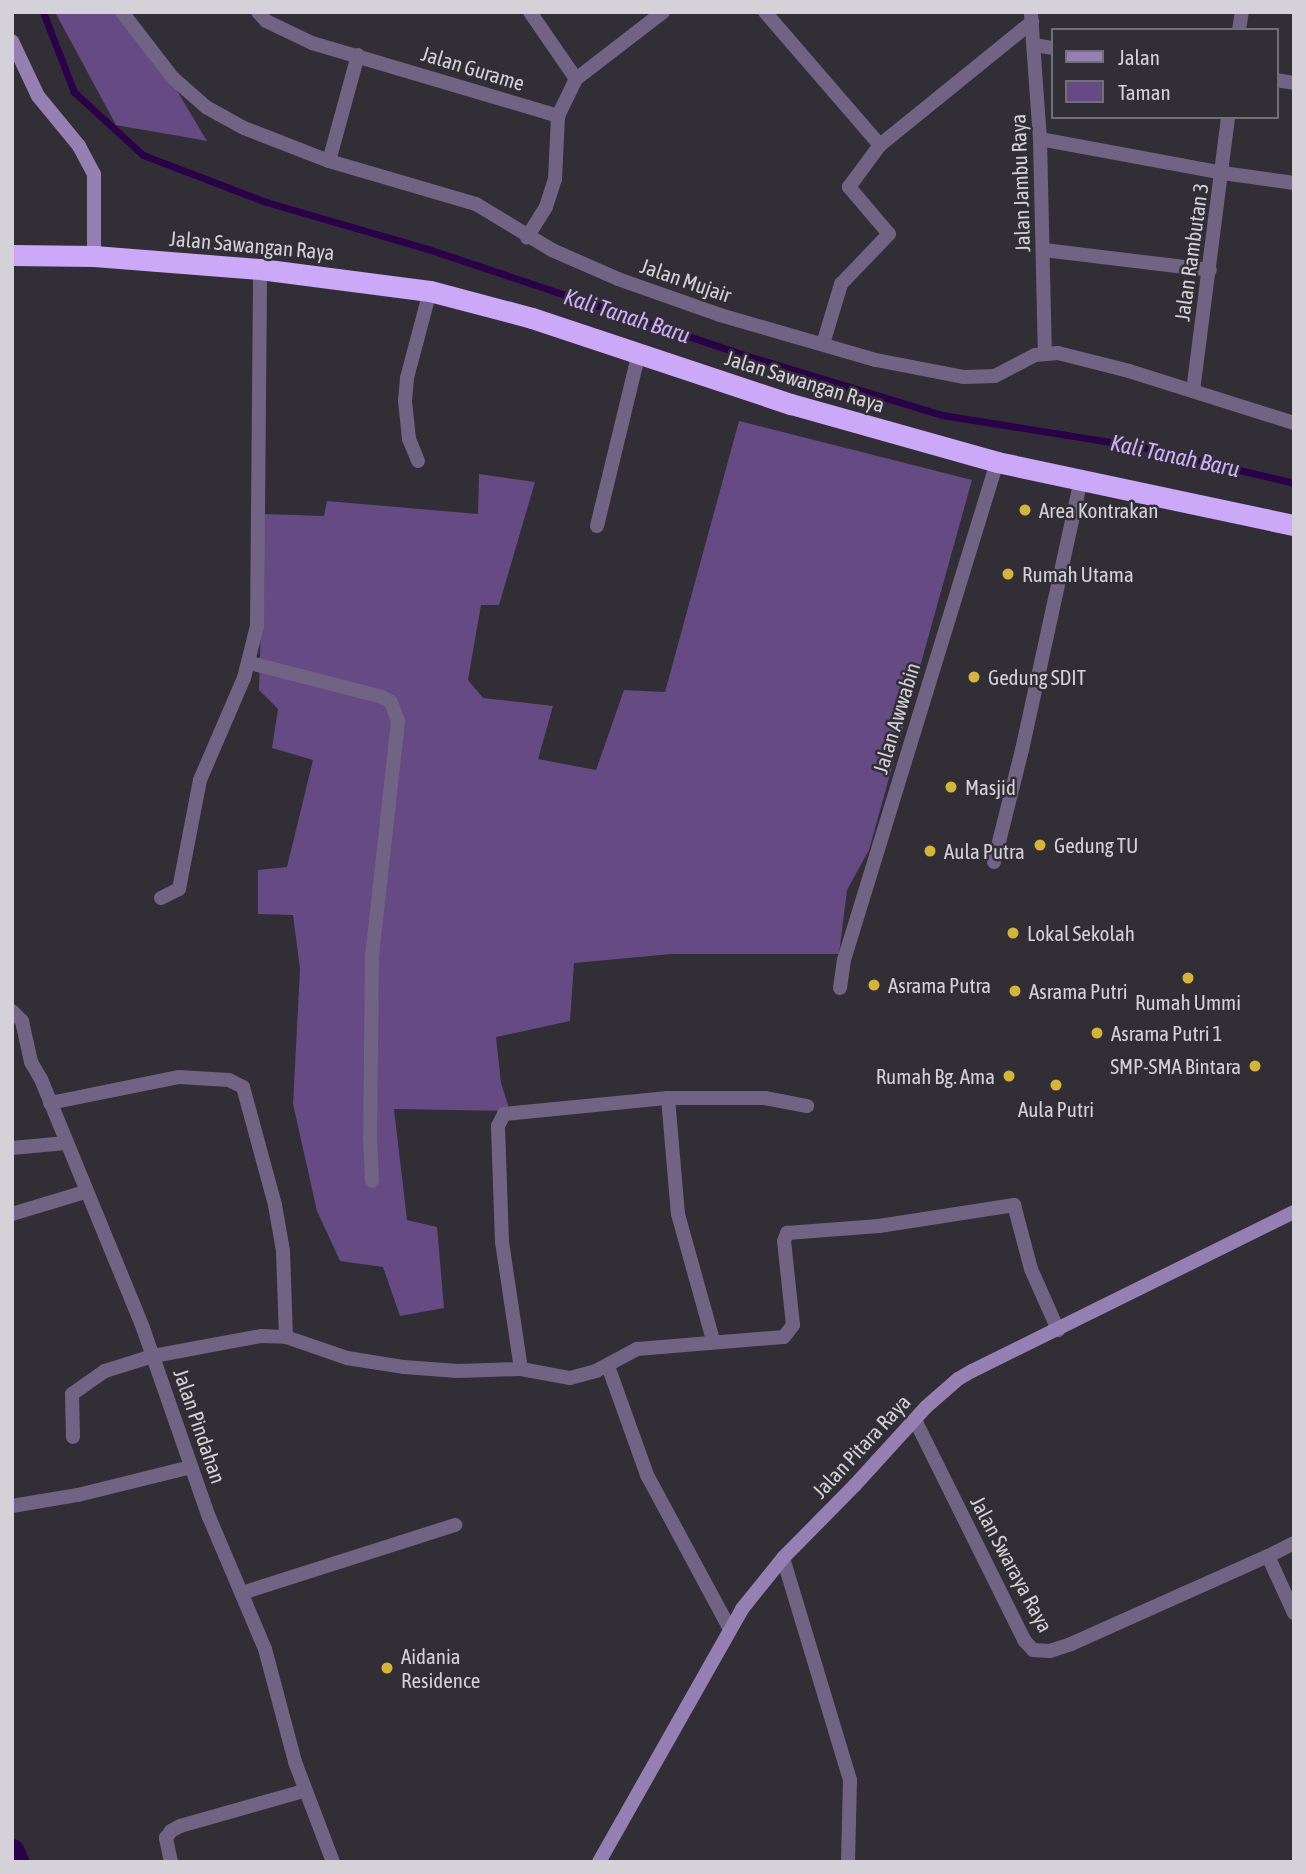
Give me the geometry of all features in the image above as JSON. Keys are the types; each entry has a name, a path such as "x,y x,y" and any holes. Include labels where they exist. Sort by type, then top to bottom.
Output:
{"highway":[{"name":"Jalan Sawangan Raya","path":"12,255 94,256 260,269 430,291 532,318 791,404 997,462 1294,525"}],"main road":[{"path":"12,41 37,96 79,146 94,174 94,256"},
{"name":"Jalan Pitara Raya","path":"599,1862 730,1629 755,1591 783,1558 915,1420 958,1379 1294,1212"}],"street":[{"name":"Jalan Mujair","path":"122,12 160,63 206,107 244,128 329,161 476,204 527,238 618,279 720,315 876,360 964,377 995,376 1045,352"},
{"name":"Jalan Gurame","path":"258,12 289,34 558,116"},
{"path":"530,12 576,79"},
{"path":"527,238 546,207 555,179 558,116 576,79 663,12"},
{"path":"765,12 880,145"},
{"path":"823,344 841,284 889,234 849,187 880,145 1032,17"},
{"name":"Jalan Jambu Raya","path":"1032,17 1040,139 1045,352"},
{"path":"1034,45 1050,48"},
{"path":"329,161 358,55"},
{"name":"Jalan Rambutan 3","path":"1194,391 1228,119"},
{"path":"1040,139 1223,173 1294,183"},
{"path":"1044,250 1210,270"},
{"path":"161,898 179,889 200,780 250,663 257,626 260,269"},
{"path":"418,461 409,439 405,401 407,378 430,291"},
{"path":"1045,352 1083,358 1294,423"},
{"path":"597,526 639,353"},
{"name":"Jalan Awwabin","path":"840,988 844,960 997,462"},
{"path":"994,862 1022,750 1081,480"},
{"path":"250,663 382,697 391,702 398,721 372,955 372,1181"},
{"name":"Jalan Pindahan","path":"12,1011 22,1021 29,1055 153,1356 191,1466 265,1649 304,1791 333,1862"},
{"path":"50,1103 179,1077 229,1080 243,1087 275,1205 283,1251 286,1337"},
{"path":"668,1098 678,1214 713,1340"},
{"path":"520,1368 502,1241 500,1118 509,1113 668,1098 765,1098 807,1106"},
{"path":"12,1148 66,1143"},
{"path":"12,1214 85,1192"},
{"path":"74,1437 72,1394 105,1371 153,1356 251,1338 286,1337 347,1359 404,1367 458,1371 520,1368 570,1378 608,1366 637,1349 713,1340 773,1339 788,1335 792,1330 784,1241 787,1233 879,1226 1014,1205 1042,1301 1058,1330"},
{"path":"608,1366 648,1475 730,1629"},
{"name":"Jalan Swaraya Raya","path":"915,1420 1024,1640 1033,1650 1050,1651 1071,1643 1268,1556"},
{"path":"12,1507 78,1495 191,1466"},
{"path":"242,1593 455,1525"},
{"path":"1294,1543 1268,1556 1294,1613"},
{"path":"783,1558 850,1780 848,1862"},
{"path":"171,1862 166,1838 180,1826 304,1791"}],"green space":[{"path":"55,12 130,12 207,141 116,125"},
{"path":"739,421 972,480 869,850 847,890 839,954 672,954 574,963 570,1021 496,1037 501,1083 510,1111 394,1109 407,1220 437,1227 444,1308 400,1316 383,1267 340,1261 317,1211 293,1104 300,969 293,915 258,914 258,870 287,867 313,760 272,748 278,709 259,690 264,514 324,516 327,501 478,514 479,474 535,482 499,605 481,605 468,680 483,698 553,706 538,759 596,770 624,690 665,692"}],"waterway":[{"name":"Kali Tanah Baru","path":"43,12 74,92 143,155 266,202 428,249 735,352 942,415 1142,447 1294,483"},
{"path":"12,1852 16,1862"}],"place":[{"name":"Area Kontrakan","path":"1025,510"},
{"name":"Rumah Utama","path":"1008,574"},
{"name":"Gedung SDIT","path":"974,677"},
{"name":"Masjid","path":"951,787"},
{"name":"Gedung TU","path":"1040,845"},
{"name":"Aula Putra","path":"930,851"},
{"name":"Lokal Sekolah","path":"1013,933"},
{"name":"Rumah Ummi","path":"1188,978"},
{"name":"Asrama Putra","path":"874,985"},
{"name":"Asrama Putri","path":"1015,991"},
{"name":"Asrama Putri 1","path":"1097,1033"},
{"name":"SMP-SMA Bintara","path":"1255,1066"},
{"name":"Rumah Bg. Ama","path":"1009,1076"},
{"name":"Aula Putri","path":"1056,1085"},
{"name":"Aidania Residence","path":"387,1668"}]}
